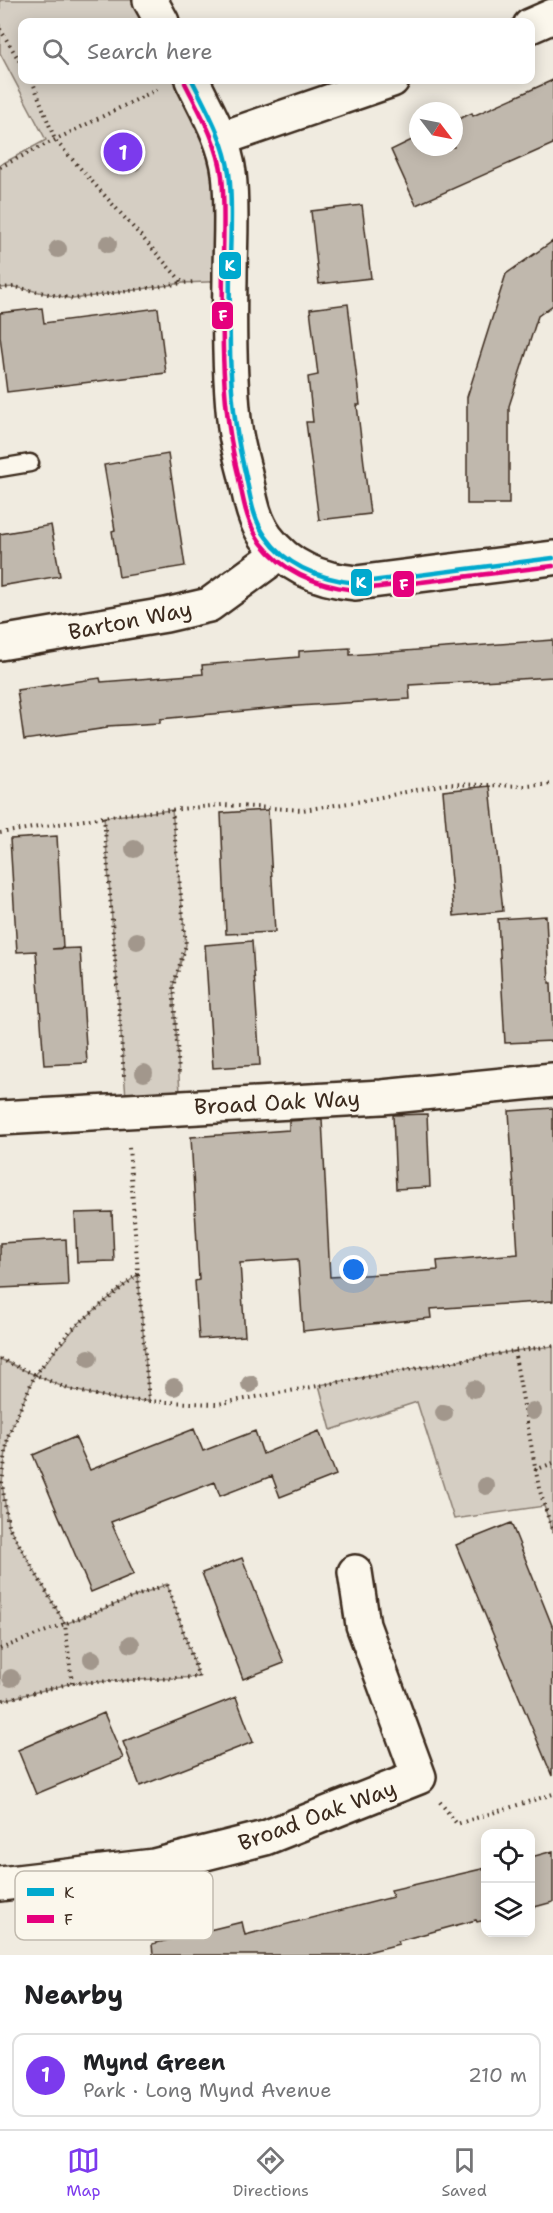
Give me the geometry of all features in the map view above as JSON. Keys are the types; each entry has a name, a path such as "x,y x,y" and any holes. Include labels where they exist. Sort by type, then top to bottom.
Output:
{"street":[{"path":"150,0 160,18"},
{"path":"535,24 553,16"},
{"path":"180,84 219,139 229,171 231,378 235,430 249,499 255,518 265,536 278,552 295,565 314,575 335,581 356,583 553,558"},
{"path":"219,139 380,84"},
{"name":"Barton Way","path":"0,643 165,615 209,605 278,552"},
{"name":"Broad Oak Way","path":"0,1118 382,1097 553,1080"},
{"name":"Broad Oak Way","path":"111,1871 154,1866 265,1838 419,1777 363,1625 355,1572"},
{"name":"Broad Oak Way","path":"0,1884 15,1882"}],"lane":[{"path":"0,468 30,463"}],"path":[{"path":"0,29 18,58"},
{"path":"34,84 55,140 183,283"},
{"path":"0,167 175,84"},
{"path":"0,288 15,287 73,299 183,283 230,281"},
{"path":"0,833 104,817 222,805 303,810 445,784 527,786 553,784"},
{"path":"172,810 186,945 173,986 181,1107"},
{"path":"104,817 149,1401"},
{"path":"72,1683 65,1624 8,1525 2,1483 8,1436 35,1375 70,1331 138,1274"},
{"path":"0,1359 68,1389 121,1400 217,1404 553,1346"},
{"path":"514,1351 535,1470 553,1533"},
{"path":"535,1470 553,1463"},
{"path":"0,1525 8,1525"},
{"path":"0,1649 167,1584 199,1677 72,1683 0,1701"},
{"path":"419,1777 457,1824 553,1794"}],"shaded area":[{"path":"0,0 150,0 160,18 18,18 18,84 194,84 220,139 230,281 183,283 73,299 15,287 0,288 0,165 46,140 0,53"},
{"path":"172,810 186,945 173,986 181,1107 127,1110 104,817"},
{"path":"138,1274 149,1401 121,1400 68,1389 35,1375 78,1324"},
{"path":"553,1346 553,1533 544,1506 454,1519 417,1402 331,1430 319,1385"},
{"path":"0,1359 35,1375 8,1436 2,1483 8,1525 65,1624 167,1584 199,1677 72,1683 0,1701"}],"building":[{"path":"553,80 553,144 416,205 391,150 409,141 409,156 463,156 463,117 472,113 473,116"},
{"path":"362,205 371,278 319,284 311,211"},
{"path":"553,241 553,305 538,316 509,406 509,504 467,504 467,397 506,274"},
{"path":"348,304 370,514 319,520 306,422 313,422 308,377 318,375 310,309"},
{"path":"42,308 44,323 158,308 166,373 7,392 0,336 0,313"},
{"path":"168,454 185,566 119,577 112,531 115,530 104,465"},
{"path":"51,525 60,576 0,586 0,534"},
{"path":"553,640 553,677 409,685 410,699 298,706 160,719 160,723 107,726 107,728 24,740 17,690 100,678 101,682 203,674 202,665 299,657 299,651 350,648 350,655"},
{"path":"490,786 503,911 454,916 443,791"},
{"path":"268,810 275,932 226,934 221,813"},
{"path":"57,836 63,948 52,949 80,948 87,1063 44,1065 36,951 17,952 10,839"},
{"path":"546,916 553,1041 505,1043 498,919"},
{"path":"252,941 260,1065 213,1068 205,945"},
{"path":"553,1108 553,1301 430,1309 431,1318 303,1331 298,1259 240,1263 245,1336 199,1339 195,1281 199,1280 191,1137 289,1130 289,1121 322,1119 330,1277 438,1270 437,1261 518,1254 509,1111"},
{"path":"427,1114 430,1187 396,1189 393,1115"},
{"path":"112,1212 114,1261 77,1262 75,1213"},
{"path":"66,1239 68,1285 0,1288 0,1243"},
{"path":"194,1429 203,1451 255,1431 263,1454 319,1431 336,1475 280,1497 272,1476 220,1496 215,1482 111,1522 134,1574 91,1592 33,1455 75,1437 90,1470"},
{"path":"511,1523 553,1628 552,1776 456,1545"},
{"path":"242,1558 284,1663 243,1679 202,1573"},
{"path":"236,1697 253,1742 140,1786 123,1742"},
{"path":"104,1713 123,1758 36,1794 18,1750"},
{"path":"553,1851 553,1902 535,1907 535,1883 535,1856"},
{"path":"481,1869 481,1921 476,1920 398,1941 399,1944 356,1955 153,1955 152,1944 168,1940 213,1940 213,1929 242,1922 245,1935 393,1897 391,1890"}],"transit line":[{"name":"F","path":"186,84 217,152 222,176 223,345 228,423 248,519 261,543 291,570 315,581 355,590 553,566"},
{"name":"K","path":"194,84 219,137 227,160 231,209 230,345 235,422 252,506 266,537 294,564 318,575 356,583 553,558"}],"place":[{"name":"Mynd Green","path":"123,152"}]}
